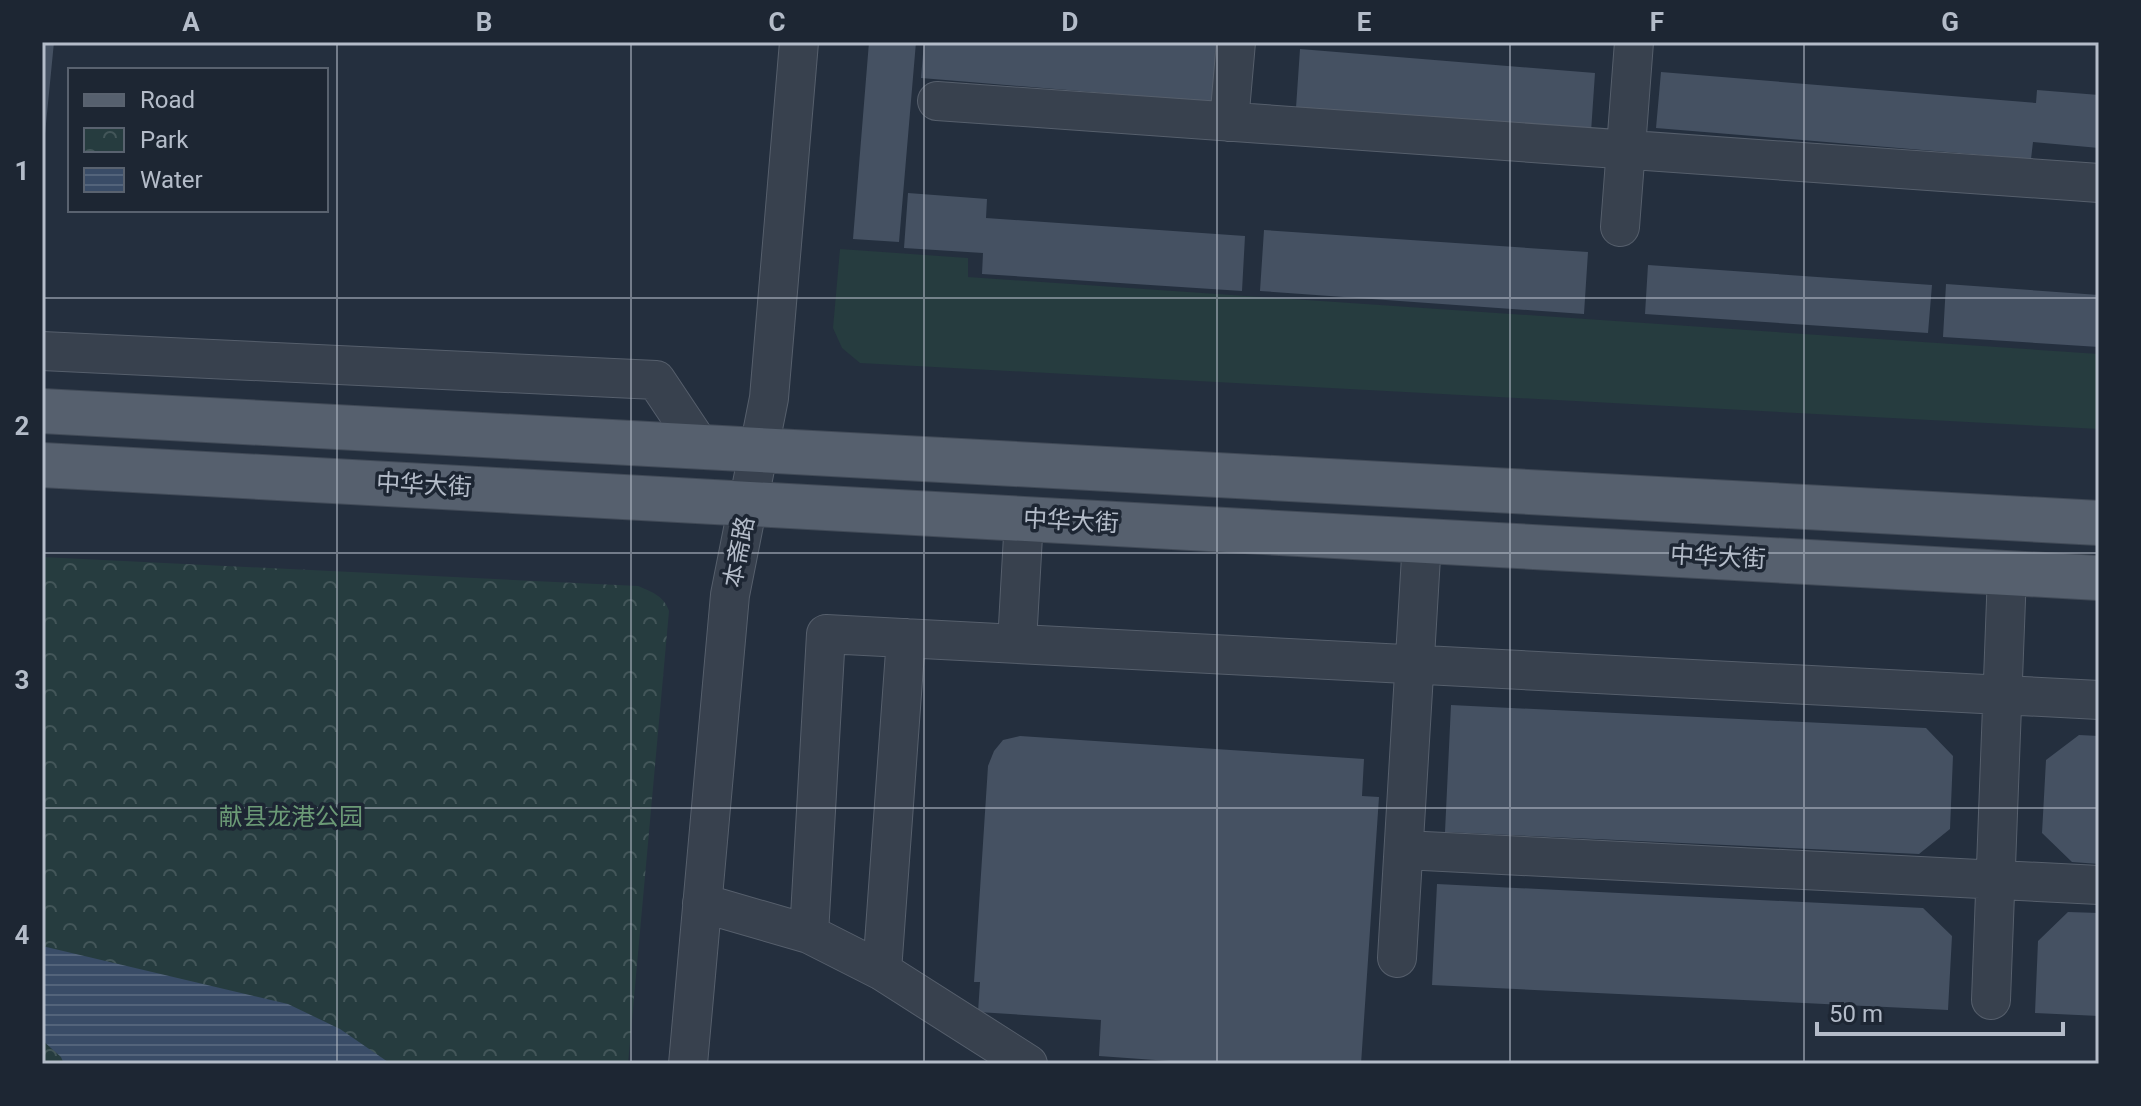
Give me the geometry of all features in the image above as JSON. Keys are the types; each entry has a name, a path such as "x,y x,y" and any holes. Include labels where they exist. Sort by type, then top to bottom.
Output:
{"main road":[{"path":"42,411 2099,523"},
{"name":"中华大街","path":"42,465 2099,578"}],"street":[{"name":"本斋路","path":"688,1064 730,595 769,398 799,42"},
{"path":"1229,122 1236,42"},
{"path":"1620,227 1634,42"},
{"path":"937,101 2099,183"},
{"path":"42,351 656,380 700,446"},
{"path":"1017,643 1024,518"},
{"path":"1397,958 1422,540"},
{"path":"1991,1000 2007,573"},
{"path":"809,934 826,634 2099,700"},
{"path":"882,971 906,638"},
{"path":"1404,850 2099,885"},
{"path":"702,903 809,934 882,971 1028,1064"}],"green space":[{"path":"840,249 968,258 968,277 2099,354 2099,429 860,363 842,348 833,328"},
{"name":"献县龙港公园","path":"42,557 638,586 661,598 669,611 628,1064 42,1064"}],"water":[{"path":"42,946 288,1004 340,1029 391,1064 64,1064 61,1057 42,1040"}],"building":[{"path":"42,42 54,42 44,144 42,144"},
{"path":"869,42 916,42 899,242 853,239"},
{"path":"924,42 1185,42 1218,45 1213,102 921,78"},
{"path":"1300,49 1595,73 1591,132 1296,108"},
{"path":"1661,72 2036,103 2037,90 2099,95 2099,148 2033,142 2031,159 1656,128"},
{"path":"908,193 987,199 986,218 1245,236 1242,291 982,274 983,253 904,248"},
{"path":"1264,230 1588,252 1584,314 1260,291"},
{"path":"1648,265 1932,285 1928,333 1645,314"},
{"path":"1946,284 2099,295 2099,347 1943,337"},
{"path":"1451,705 1926,728 1953,756 1950,829 1919,854 1445,832"},
{"path":"2079,735 2099,736 2099,864 2072,862 2042,833 2046,760"},
{"path":"1020,736 1364,759 1362,796 1379,797 1361,1064 1211,1064 1099,1056 1101,1020 978,1012 980,982 974,982 988,766 1003,740"},
{"path":"1437,884 1923,908 1952,936 1948,1010 1432,985"},
{"path":"2068,912 2099,913 2099,1016 2035,1013 2038,941"}]}
